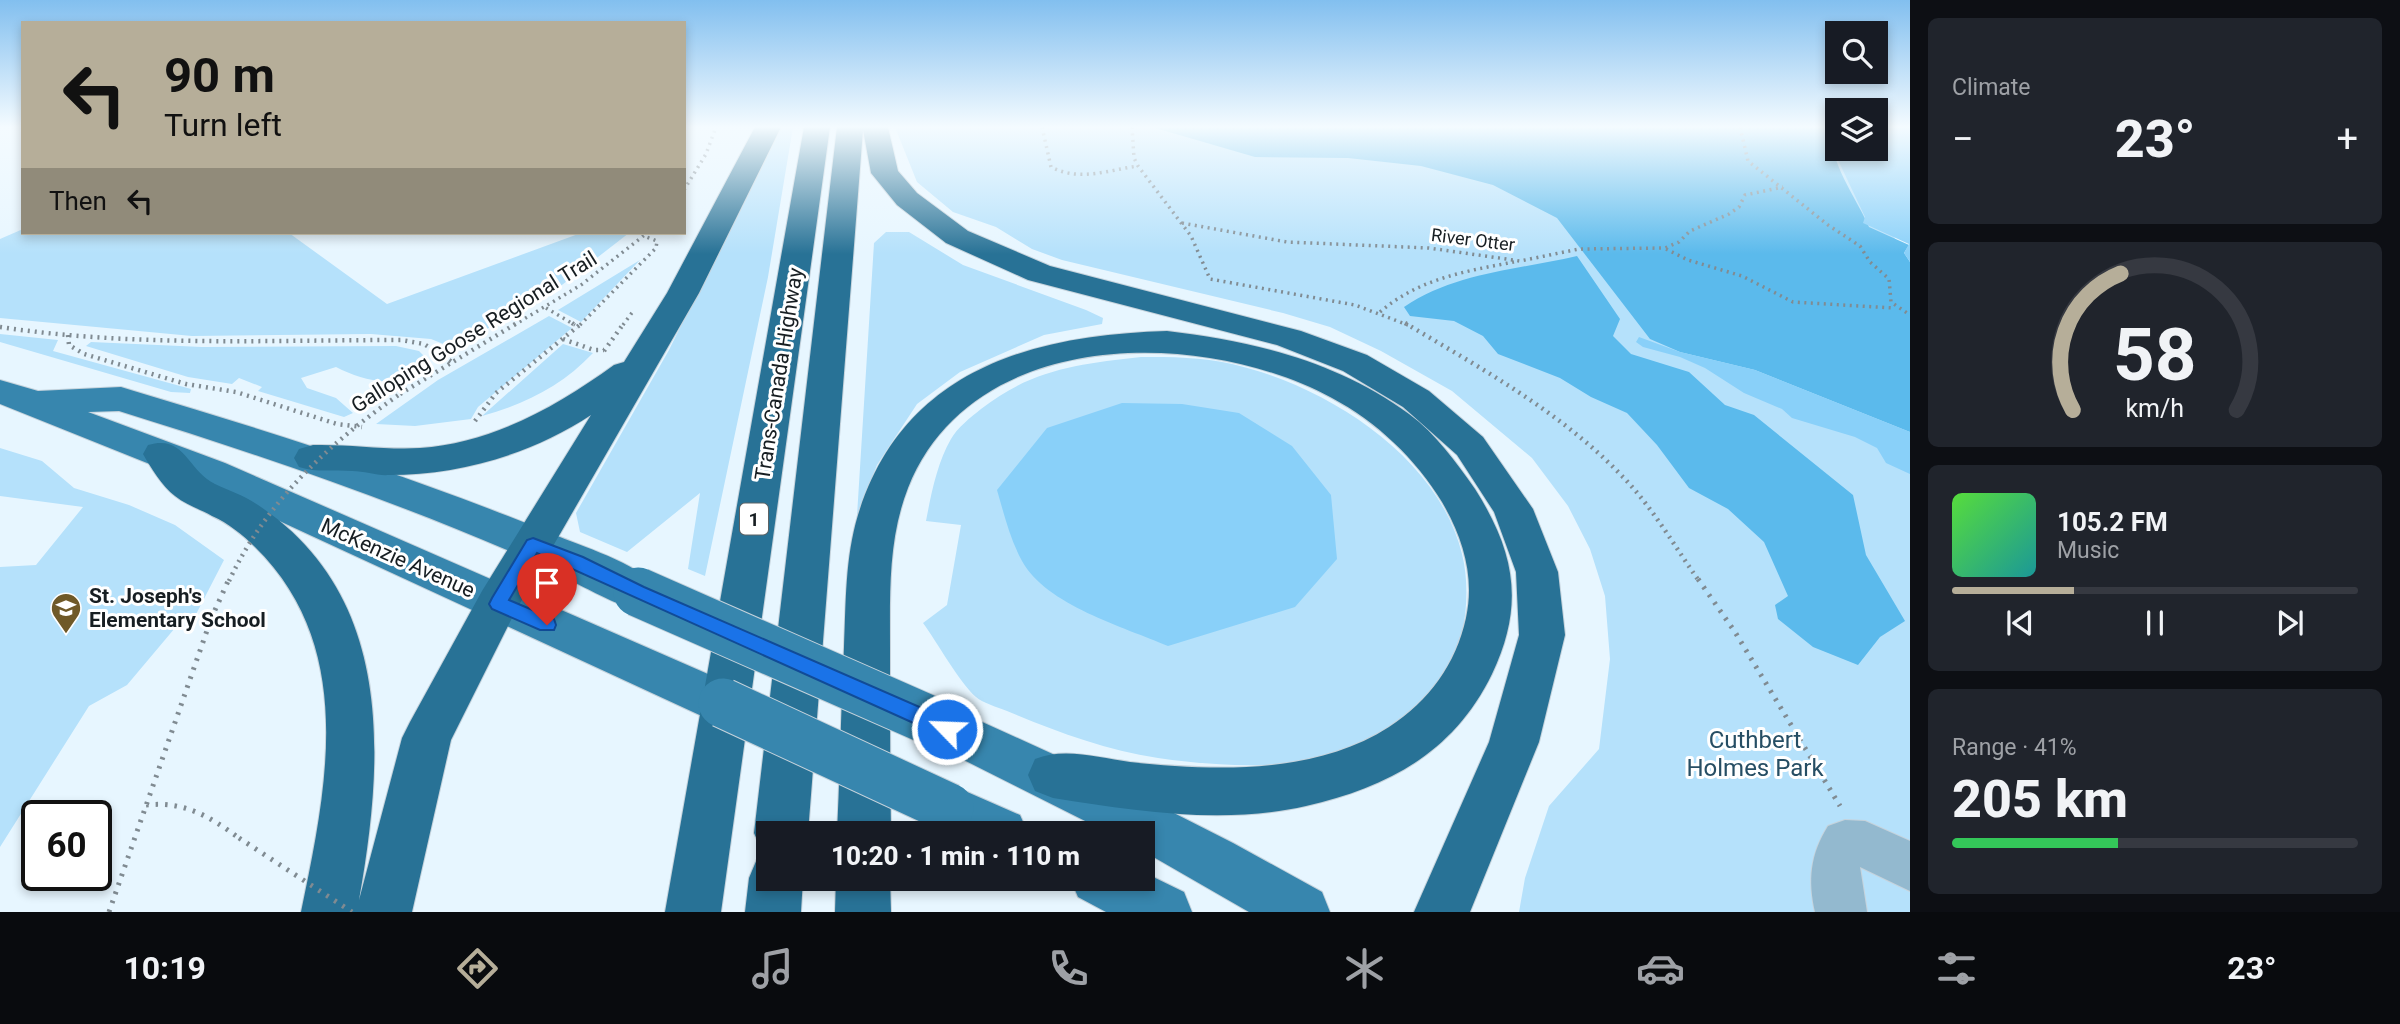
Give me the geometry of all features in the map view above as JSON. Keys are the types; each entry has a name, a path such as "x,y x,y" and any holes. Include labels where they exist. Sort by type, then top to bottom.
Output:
{"highway":[{"path":"384,912 427,738 498,604 644,359 724,218 747,170"},
{"name":"Trans-Canada Highway","path":"693,912 810,170"},
{"name":"Trans-Canada Highway","path":"782,821 845,170"},
{"path":"883,170 906,199 957,237 1039,273 1091,289 1289,338 1355,363 1416,399 1470,446 1513,509 1518,521 1537,572 1542,635 1514,742 1455,898"},
{"path":"864,821 868,586 880,513 904,460 925,425 973,386 1038,356 1077,346 1115,341 1156,341 1219,347 1300,369 1343,388 1385,415 1426,450 1462,496 1485,546 1494,586 1488,630 1474,665 1442,715 1409,741 1364,766 1302,783 1235,789 1152,789 1053,775"},
{"path":"313,458 401,461 484,449 521,438 590,402 644,359"},
{"path":"162,454 186,485 232,509 269,535 296,561 319,596 338,639 351,691 352,755 344,832 329,912"},
{"path":"773,912 775,891"},
{"path":"863,891 863,912"}],"main road":[{"name":"McKenzie Avenue","path":"0,392 35,401 85,425 211,472 498,604 795,734 976,821"},
{"name":"McKenzie Avenue","path":"35,401 121,400 313,458 444,505 1053,775 1175,837 1302,912"},
{"path":"1123,891 1164,912"}],"lane":[{"path":"1841,912 1834,871 1836,855 1845,843 1865,844 1910,867"}],"path":[{"path":"686,188 698,170"},
{"path":"1055,170 1083,176 1118,170"},
{"path":"1141,170 1197,245 1210,279 1380,312 1421,331 1504,382 1577,433 1625,479 1735,632 1841,808"},
{"path":"1760,170 1828,225 1860,246 1870,262 1889,279 1891,302 1895,308"},
{"path":"686,176 695,177"},
{"path":"1665,248 1679,243 1690,231 1729,215 1739,207 1745,195 1783,187"},
{"name":"River Otter","path":"1181,222 1287,242 1429,248 1520,261 1579,249 1665,248"},
{"name":"Galloping Goose Regional Trail","path":"109,912 211,619 240,559 269,515 339,440 400,394 546,308 611,264 645,235"},
{"path":"483,421 472,425 496,393 578,327 656,248 657,241 648,235"},
{"path":"1665,248 1688,260 1742,276 1793,302 1895,308 1910,315"},
{"path":"1380,312 1391,300 1416,288 1487,267 1520,261"},
{"path":"596,359 638,305"},
{"path":"546,308 578,327"},
{"path":"0,327 68,335 251,341 401,340 424,344 452,362"},
{"path":"68,335 69,345 84,354 186,384 236,392 337,424 370,429"},
{"path":"563,340 594,350 605,350"},
{"path":"146,805 167,801 206,814 352,912"}],"green space":[{"path":"758,170 786,170 768,277 705,576 688,569 700,493 627,552 580,532 576,513 669,350"},
{"name":"Cuthbert Holmes Park","path":"912,170 1851,170 1910,262 1910,912 1519,912 1525,878 1549,806 1599,749 1610,659 1605,596 1590,549 1568,506 1532,458 1452,391 1381,351 1330,327 1283,313 1062,260 1032,249 996,227 953,212 917,182"},
{"path":"21,230 21,235 292,235 387,304 576,235 626,235 549,295 463,342 446,345 431,339 371,334 192,336 0,318 0,239"},
{"path":"886,232 909,232 963,265 1103,318 1102,324 1044,335 960,372 917,404 877,465 857,516 874,243"},
{"path":"640,260 581,322 558,310"},
{"path":"549,316 572,328 478,407 471,419 415,426 376,424 438,380"},
{"path":"0,334 58,340 53,351 191,389 190,393 171,392 0,342"},
{"path":"91,342 202,347 396,346 419,351 428,360 418,370 397,380 372,380 336,367 301,378 307,388 336,398 353,413 344,417 258,391 262,387 239,378 232,384 188,377 86,346"},
{"path":"563,344 593,353 569,375 542,392 513,406 482,416"},
{"path":"1141,357 1186,358 1232,364 1267,374 1303,389 1339,407 1372,430 1403,456 1429,486 1449,518 1462,554 1466,583 1463,629 1455,657 1443,679 1415,709 1384,735 1331,756 1286,764 1213,764 1158,758 1119,750 1062,733 979,699 963,682 923,623 947,605 961,525 926,521 938,469 946,448 957,431 1000,396 1038,377 1097,362"},
{"name":"St. Joseph's Elementary School","path":"0,448 42,461 74,488 129,505 175,525 224,560 192,622 180,622 127,685 89,706 30,800 21,800 21,814 0,847 0,567 36,565 83,507 0,496"}],"shaded area":[{"path":"1434,170 1840,170 1869,227 1909,245 1904,253 1910,262 1910,432 1755,370 1680,352 1650,339 1557,218 1493,185"},
{"path":"1843,170 1910,170 1910,262 1904,253 1909,244 1863,223 1865,217"},
{"path":"1577,256 1620,319 1613,336 1631,354 1689,372 1725,405 1754,415 1853,495 1866,555 1905,621 1880,637 1858,665 1813,647 1778,619 1775,605 1788,596 1764,542 1728,509 1689,488 1657,445 1627,413 1591,397 1560,378 1498,354 1483,336 1454,321 1410,316 1404,307 1424,295 1466,279"},
{"path":"1639,337 1680,352 1755,370 1910,432 1910,474 1886,463 1877,448 1855,437 1792,418 1782,409 1744,393 1705,368 1680,357 1643,347 1636,342"},
{"path":"1122,403 1182,404 1239,413 1292,446 1331,495 1337,559 1295,607 1168,646 1088,613 1067,602 1033,577 1014,544 997,490 1047,428"}],"place":[{"name":"St. Joseph's Elementary School","path":"66,635"}],"route":[{"path":"547,625 498,604 533,545 577,562 638,592 947,729"}]}
